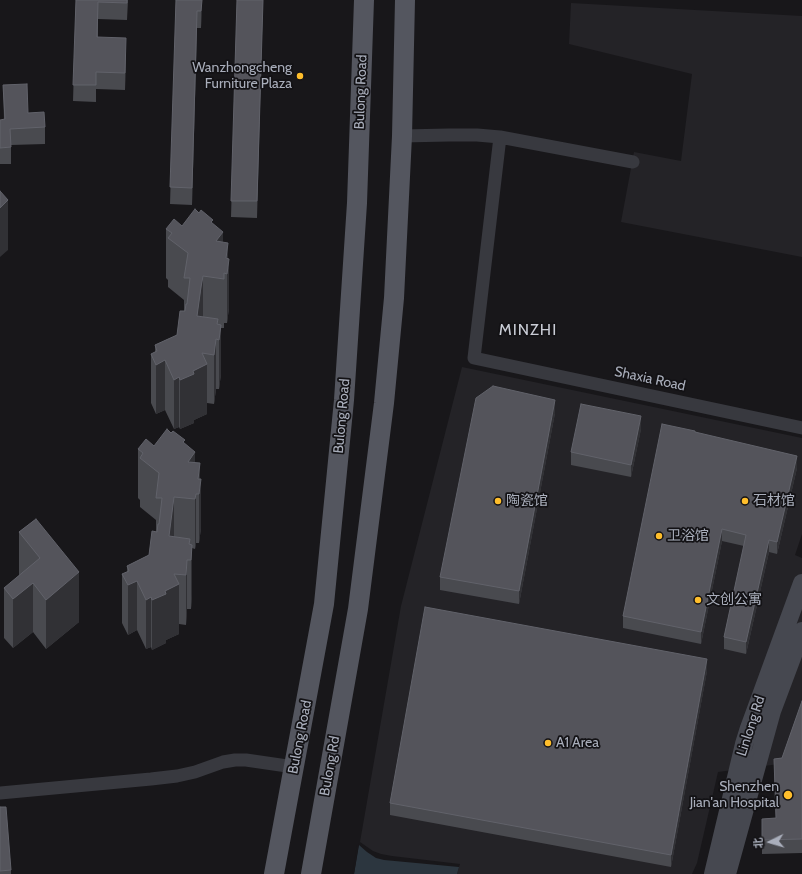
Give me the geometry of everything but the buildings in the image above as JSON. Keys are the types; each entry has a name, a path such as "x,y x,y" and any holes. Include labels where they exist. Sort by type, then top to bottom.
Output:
{"main road":[{"name":"Bulong Road","path":"274,874 324,604 344,400 357,203 364,0"},
{"path":"402,136 405,0"},
{"name":"Bulong Rd","path":"311,874 358,609 384,403 394,298 402,136"},
{"name":"Linlong Rd","path":"713,874 744,744 802,583"},
{"name":"Linlong Rd","path":"727,874 772,711 802,631"}],"street":[{"path":"402,136 449,134 500,137 632,162"},
{"name":"Shaxia Road","path":"500,137 474,358 802,428"},
{"path":"0,793 177,776 195,772 223,762 235,760 246,760 294,767"}],"shaded area":[{"path":"571,3 802,16 802,257 621,222 634,152 681,161 692,74 569,44"},
{"path":"462,367 802,438 802,534 795,555 802,558 802,761 718,772 697,863 692,874 457,874 460,864 381,854 373,851 360,842 401,606"},
{"path":"359,845 376,858 384,860 459,867 457,874 354,874"}],"pier":[{"path":"359,843 354,874 352,874 357,845"}],"place":[{"name":"Wanzhongcheng Furniture Plaza","path":"300,76"},
{"name":"陶瓷馆","path":"498,501"},
{"name":"石材馆","path":"745,501"},
{"name":"卫浴馆","path":"659,536"},
{"name":"文创公寓","path":"698,600"},
{"name":"A1 Area","path":"548,743"},
{"name":"Shenzhen Jian'an Hospital","path":"788,795"}],"district":[{"name":"MINZHI","path":"528,330"}]}
